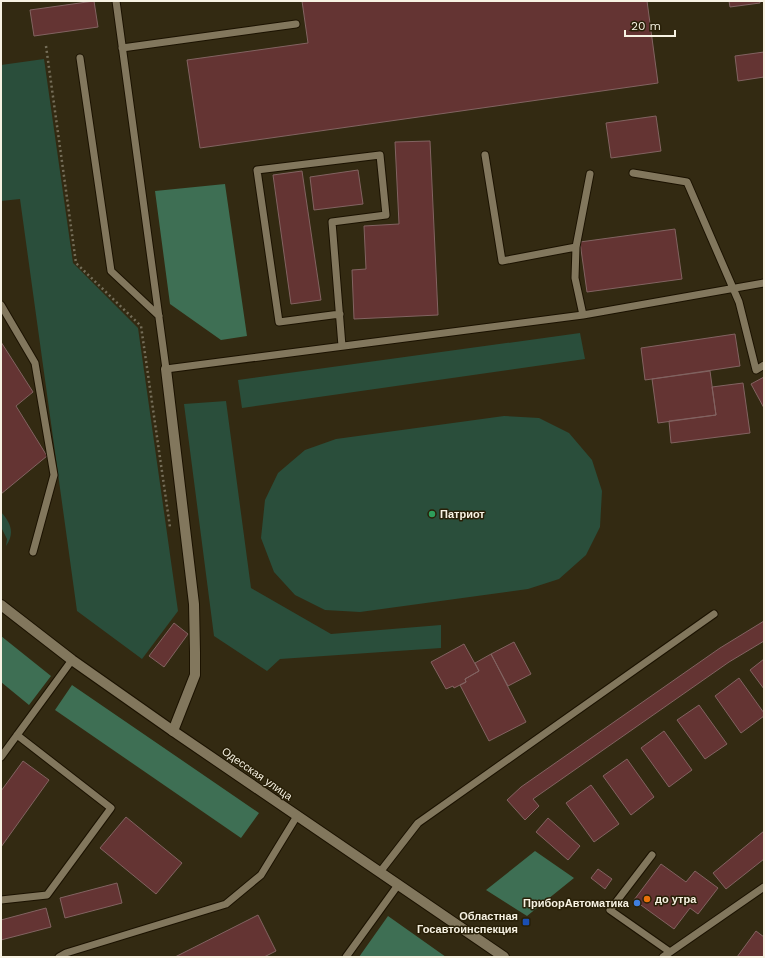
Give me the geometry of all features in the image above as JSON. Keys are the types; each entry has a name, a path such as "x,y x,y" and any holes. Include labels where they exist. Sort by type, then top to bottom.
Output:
{"street":[{"path":"166,369 194,604 195,652 195,675 173,731"},
{"name":"Одесская улица","path":"2,608 72,660 173,731 504,957"}],"lane":[{"path":"116,1 166,369 583,315 764,283"},
{"path":"122,48 296,24"},
{"path":"80,58 111,271 159,316"},
{"path":"340,314 279,322 257,170 380,155 386,215 332,222 340,314 342,346"},
{"path":"485,155 502,261 576,247"},
{"path":"633,173 687,182 739,302 756,370 764,365"},
{"path":"583,315 575,278 576,247 590,174"},
{"path":"1,305 35,363 54,475 33,552"},
{"path":"380,872 418,823 619,679 714,614"},
{"path":"1,757 72,660"},
{"path":"1,900 47,896 111,808 17,735"},
{"path":"59,957 66,953 226,904 260,875 297,816"},
{"path":"652,855 610,910 670,952"},
{"path":"346,957 398,885"},
{"path":"663,957 764,887"}],"path":[{"path":"46,46 76,263 141,326 170,530"}],"green space":[{"path":"44,59 73,263 138,328 178,611 142,659 77,611 20,199 1,201 1,65"},
{"path":"225,184 247,336 221,340 170,304 155,191"},
{"path":"580,333 585,359 242,408 238,380"},
{"path":"226,401 251,588 331,634 441,625 441,648 280,659 267,671 214,636 184,404"},
{"name":"Патриот","path":"504,416 539,418 569,433 592,460 602,491 600,527 586,555 559,579 528,589 360,612 325,610 295,595 274,572 261,538 265,500 278,473 305,450 336,439"},
{"path":"1,512 11,528 9,541 6,546 7,539 1,527"},
{"path":"1,636 51,676 29,705 1,682"},
{"path":"72,685 259,813 241,838 55,710"},
{"path":"535,851 574,878 527,916 486,890"},
{"path":"388,916 446,957 359,957"}],"building":[{"path":"94,1 98,27 34,36 30,10"},
{"path":"302,1 647,1 658,83 200,148 187,60 308,43"},
{"path":"729,1 760,1 760,3 730,7"},
{"path":"764,52 764,77 738,81 735,56"},
{"path":"656,116 661,151 611,158 606,123"},
{"path":"430,141 438,315 354,319 352,270 366,269 364,226 399,224 395,142"},
{"path":"358,170 363,204 314,210 310,177"},
{"path":"302,171 321,300 291,304 273,175"},
{"path":"675,229 682,279 587,292 580,242"},
{"path":"735,334 740,366 645,380 641,348"},
{"path":"1,342 33,392 16,406 47,456 1,494"},
{"path":"710,371 716,415 658,423 652,379"},
{"path":"764,377 764,408 751,384"},
{"path":"743,383 750,433 671,443 669,421 716,415 712,387"},
{"path":"764,621 764,641 729,662 533,799 539,806 525,820 507,800 521,787 720,648"},
{"path":"174,623 188,634 164,667 149,656"},
{"path":"514,642 531,674 508,686 491,654"},
{"path":"464,644 479,671 465,679 466,682 454,688 453,686 446,689 431,662"},
{"path":"491,654 526,722 489,741 460,685 466,682 465,679 479,671 475,663"},
{"path":"764,659 764,689 750,670"},
{"path":"739,678 764,713 764,716 741,733 715,696"},
{"path":"699,705 727,744 705,759 677,720"},
{"path":"664,731 692,770 669,787 641,748"},
{"path":"627,759 654,797 631,815 603,776"},
{"path":"23,761 49,780 1,847 1,791"},
{"path":"591,785 619,824 594,842 566,803"},
{"path":"126,817 182,863 156,894 100,848"},
{"path":"548,818 580,846 568,860 536,832"},
{"path":"764,831 764,859 726,889 713,873"},
{"path":"661,864 686,882 695,871 718,888 698,914 690,908 674,929 634,900"},
{"path":"598,869 612,879 605,889 591,878"},
{"path":"117,883 122,903 65,918 60,898"},
{"path":"46,908 51,927 1,940 1,920"},
{"path":"258,915 276,951 264,957 175,957"},
{"path":"756,931 764,937 764,957 737,957"}],"place":[{"name":"Патриот","path":"432,514"},
{"name":"до утра","path":"647,899"},
{"name":"ПриборАвтоматика","path":"637,903"},
{"name":"Областная Госавтоинспекция","path":"526,922"}]}
